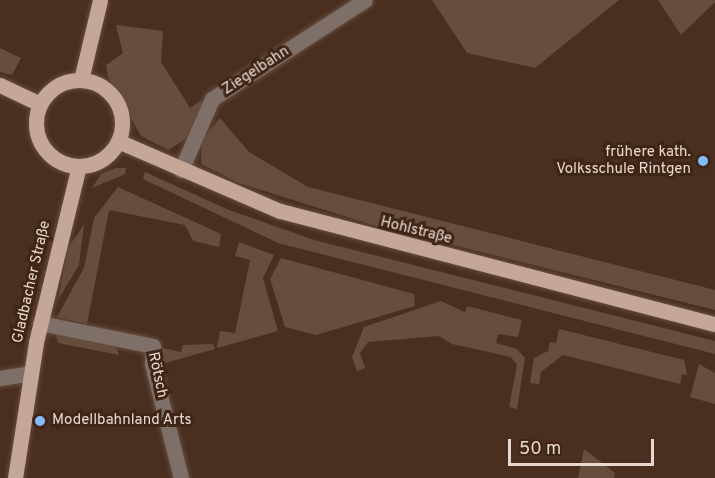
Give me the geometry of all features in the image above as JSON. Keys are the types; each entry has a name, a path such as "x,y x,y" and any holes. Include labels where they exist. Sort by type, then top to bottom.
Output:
{"main road":[{"path":"81,80 100,0"},
{"path":"81,80 106,90 116,100 121,113 118,141 103,159 79,166 65,164 43,146 36,118 40,104 57,86 81,80"},
{"path":"0,85 40,104"},
{"name":"Hohlstraße","path":"118,141 181,170 280,210 377,240 715,324"},
{"name":"Gladbacher Straße","path":"15,478 30,373 40,322 79,166"}],"street":[{"name":"Ziegelbahn","path":"181,170 212,99 365,0"},
{"name":"Rötsch","path":"40,322 153,346 152,364 182,478"},
{"path":"0,378 30,373"}],"shaded area":[{"path":"432,0 619,0 535,68 467,53"},
{"path":"658,0 715,0 715,2 681,35"},
{"path":"116,25 163,31 161,62 190,108 202,100 205,105 191,136 168,150 141,136 108,77 106,65 123,53"},
{"path":"0,48 21,58 12,75 0,72"},
{"path":"220,118 249,152 308,187 715,290 715,310 376,226 239,183 201,164 202,139"},
{"path":"115,168 126,168 125,174 92,188 101,174"},
{"path":"145,172 229,210 314,240 715,341 715,354 278,243 143,179"},
{"path":"118,187 221,234 219,247 193,241 185,225 109,210 87,324 57,317 84,268 94,218"},
{"path":"84,224 79,265 58,300 68,248"},
{"path":"239,242 274,255 263,278 278,331 217,348 220,331 235,333 250,260 235,256"},
{"path":"281,258 414,294 415,306 316,335 285,327 270,279"},
{"path":"441,301 465,312 467,306 522,320 518,337 498,334 496,343 517,349 525,358 517,409 509,407 517,365 511,357 452,344 439,336 368,342 360,353 365,368 357,371 352,357 364,327"},
{"path":"559,329 684,360 687,375 682,374 680,384 563,355 541,372 539,384 530,383 534,358 548,351 550,342 556,343"},
{"path":"55,333 116,346 119,355 58,343"},
{"path":"213,344 215,349 165,363 156,356 162,348 181,352 183,345"},
{"path":"699,364 715,373 715,404 690,397"},
{"path":"584,449 615,473 614,478 578,478"}],"place":[{"name":"frühere kath. Volksschule Rintgen","path":"703,161"},
{"name":"Modellbahnland Arts","path":"40,421"}]}
